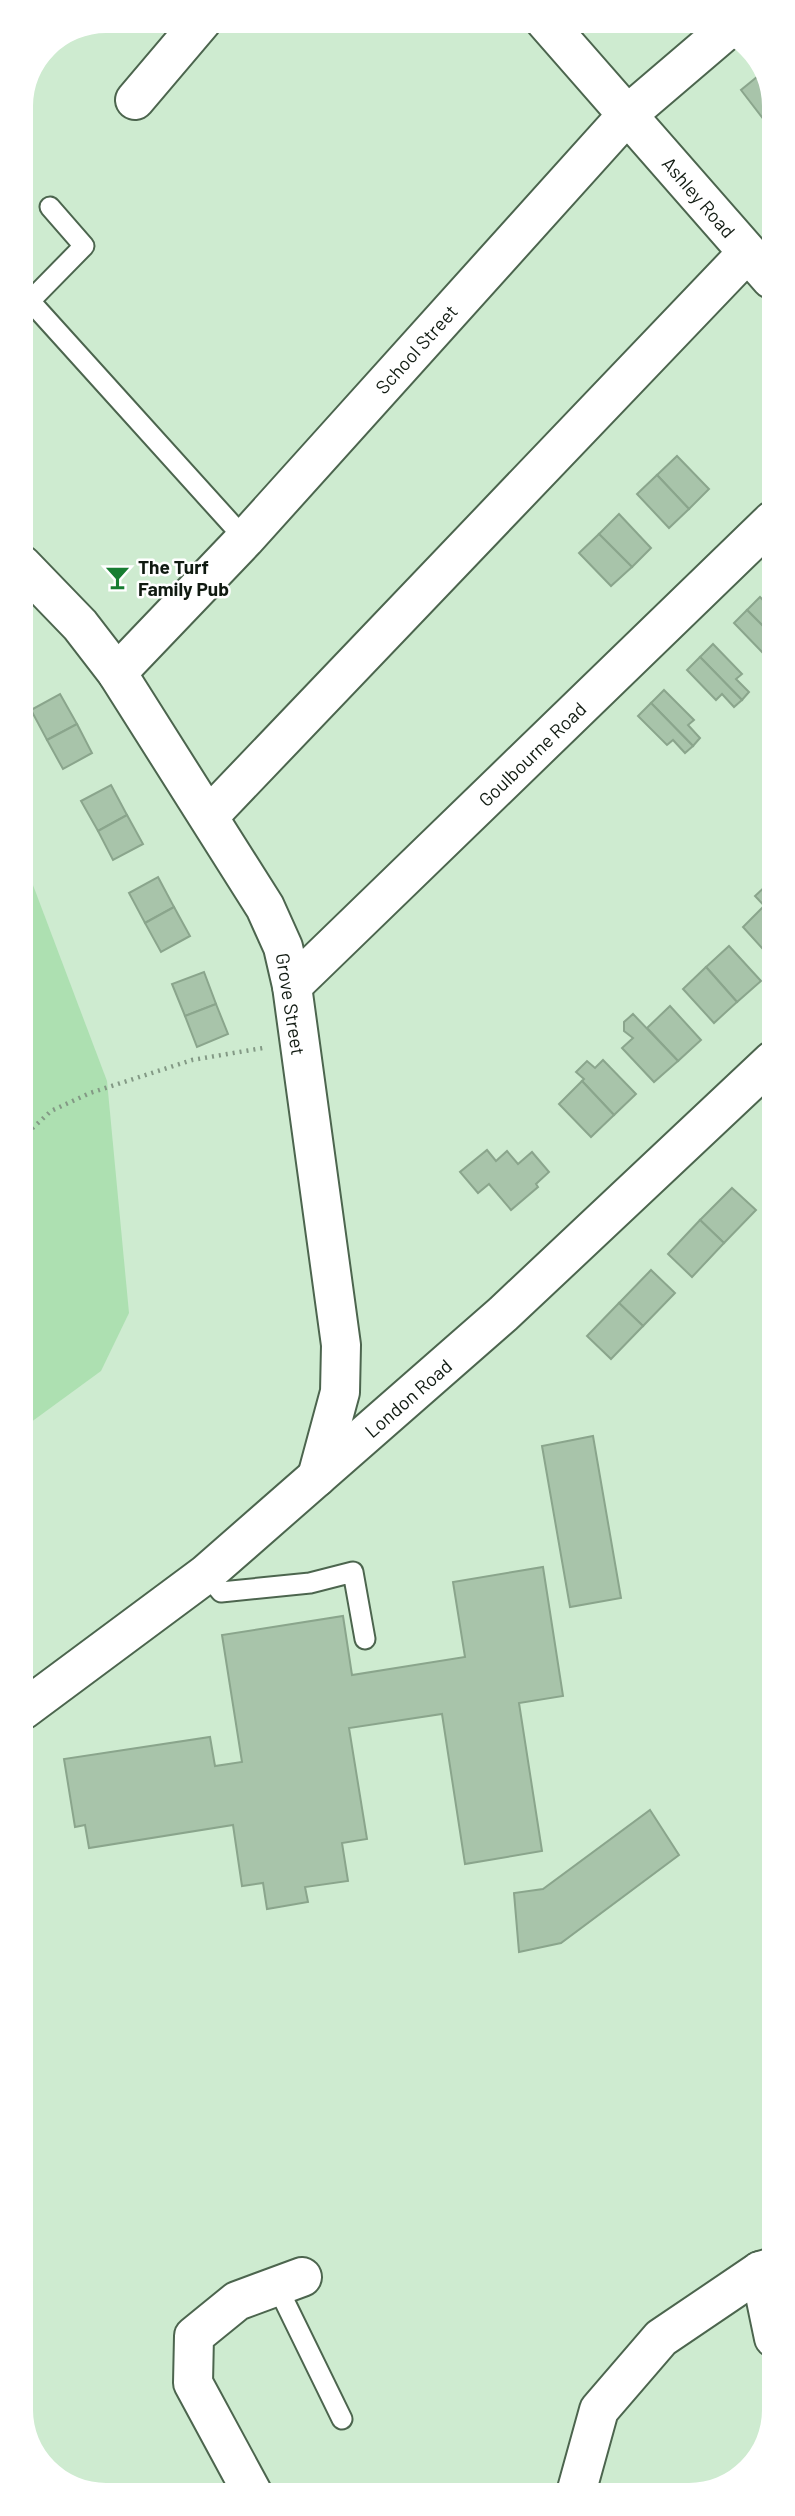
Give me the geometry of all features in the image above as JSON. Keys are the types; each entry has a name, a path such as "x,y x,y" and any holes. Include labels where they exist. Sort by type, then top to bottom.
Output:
{"street":[{"path":"135,100 192,33"},
{"name":"Ashley Road","path":"555,33 759,266"},
{"name":"School Street","path":"117,673 245,539 627,115 716,39"},
{"path":"209,816 759,266"},
{"name":"Goulbourne Road","path":"292,986 762,531"},
{"name":"Grove Street","path":"33,576 80,625 117,673 265,907 283,947 292,986 341,1345 340,1392 317,1477"},
{"name":"London Road","path":"33,1703 206,1574 503,1314 762,1071"},
{"path":"579,2483 599,2410 661,2338 762,2272"},
{"path":"247,2483 193,2383 194,2336 237,2301 290,2282"}],"lane":[{"path":"33,298 84,246 50,207"},
{"path":"33,304 245,539"},
{"path":"206,1574 221,1592 310,1583 353,1572 365,1639"},
{"path":"290,2282 342,2419"}],"path":[{"path":"33,1128 51,1111 90,1093 192,1060 298,1042"}],"green space":[{"path":"33,885 107,1081 129,1313 101,1371 33,1421"}],"building":[{"path":"756,78 761,97 762,117 741,90"},
{"path":"677,456 709,489 689,509 657,475"},
{"path":"657,475 689,509 669,528 637,494"},
{"path":"619,514 651,548 632,567 599,534"},
{"path":"599,534 632,567 611,586 579,553"},
{"path":"760,597 762,599 762,625 747,610"},
{"path":"747,610 762,625 762,652 734,623"},
{"path":"713,644 742,674 736,679 749,692 742,700 700,657"},
{"path":"700,657 742,700 734,707 722,694 716,700 687,670"},
{"path":"664,690 694,720 688,725 700,738 693,746 651,703"},
{"path":"60,694 77,724 47,740 33,709"},
{"path":"651,703 693,746 685,753 673,740 667,745 638,716"},
{"path":"77,724 92,753 63,769 47,740"},
{"path":"111,785 127,815 98,831 81,801"},
{"path":"127,815 143,844 113,860 98,831"},
{"path":"158,877 174,907 145,923 129,893"},
{"path":"762,889 762,903 755,896"},
{"path":"174,907 190,936 161,952 145,923"},
{"path":"762,908 762,948 743,927"},
{"path":"729,946 761,981 737,1002 706,967"},
{"path":"706,967 737,1002 714,1023 683,989"},
{"path":"204,972 216,1004 185,1016 172,984"},
{"path":"216,1004 228,1034 197,1047 185,1016"},
{"path":"670,1006 701,1040 678,1061 647,1028"},
{"path":"633,1014 678,1061 654,1082 622,1048 633,1038 624,1031 624,1022"},
{"path":"603,1060 636,1094 614,1115 576,1072 587,1061 595,1068"},
{"path":"582,1081 614,1115 591,1137 559,1104"},
{"path":"487,1150 496,1161 507,1151 518,1164 532,1152 549,1172 536,1184 538,1187 511,1210 489,1184 478,1193 460,1172"},
{"path":"732,1188 756,1210 724,1243 700,1220"},
{"path":"700,1220 724,1243 692,1277 668,1254"},
{"path":"651,1270 675,1293 643,1326 619,1303"},
{"path":"619,1303 643,1326 611,1359 587,1336"},
{"path":"593,1436 621,1598 570,1607 542,1446"},
{"path":"543,1567 563,1696 519,1703 542,1851 465,1864 442,1714 349,1728 367,1839 342,1843 348,1881 305,1887 308,1902 267,1909 263,1883 242,1886 233,1825 89,1848 85,1825 75,1827 64,1759 210,1737 215,1766 242,1762 222,1635 343,1616 352,1675 465,1657 453,1582"},
{"path":"650,1810 679,1855 561,1943 519,1952 514,1893 543,1889"}],"place":[{"name":"The Turf Family Pub","path":"118,577"}]}
